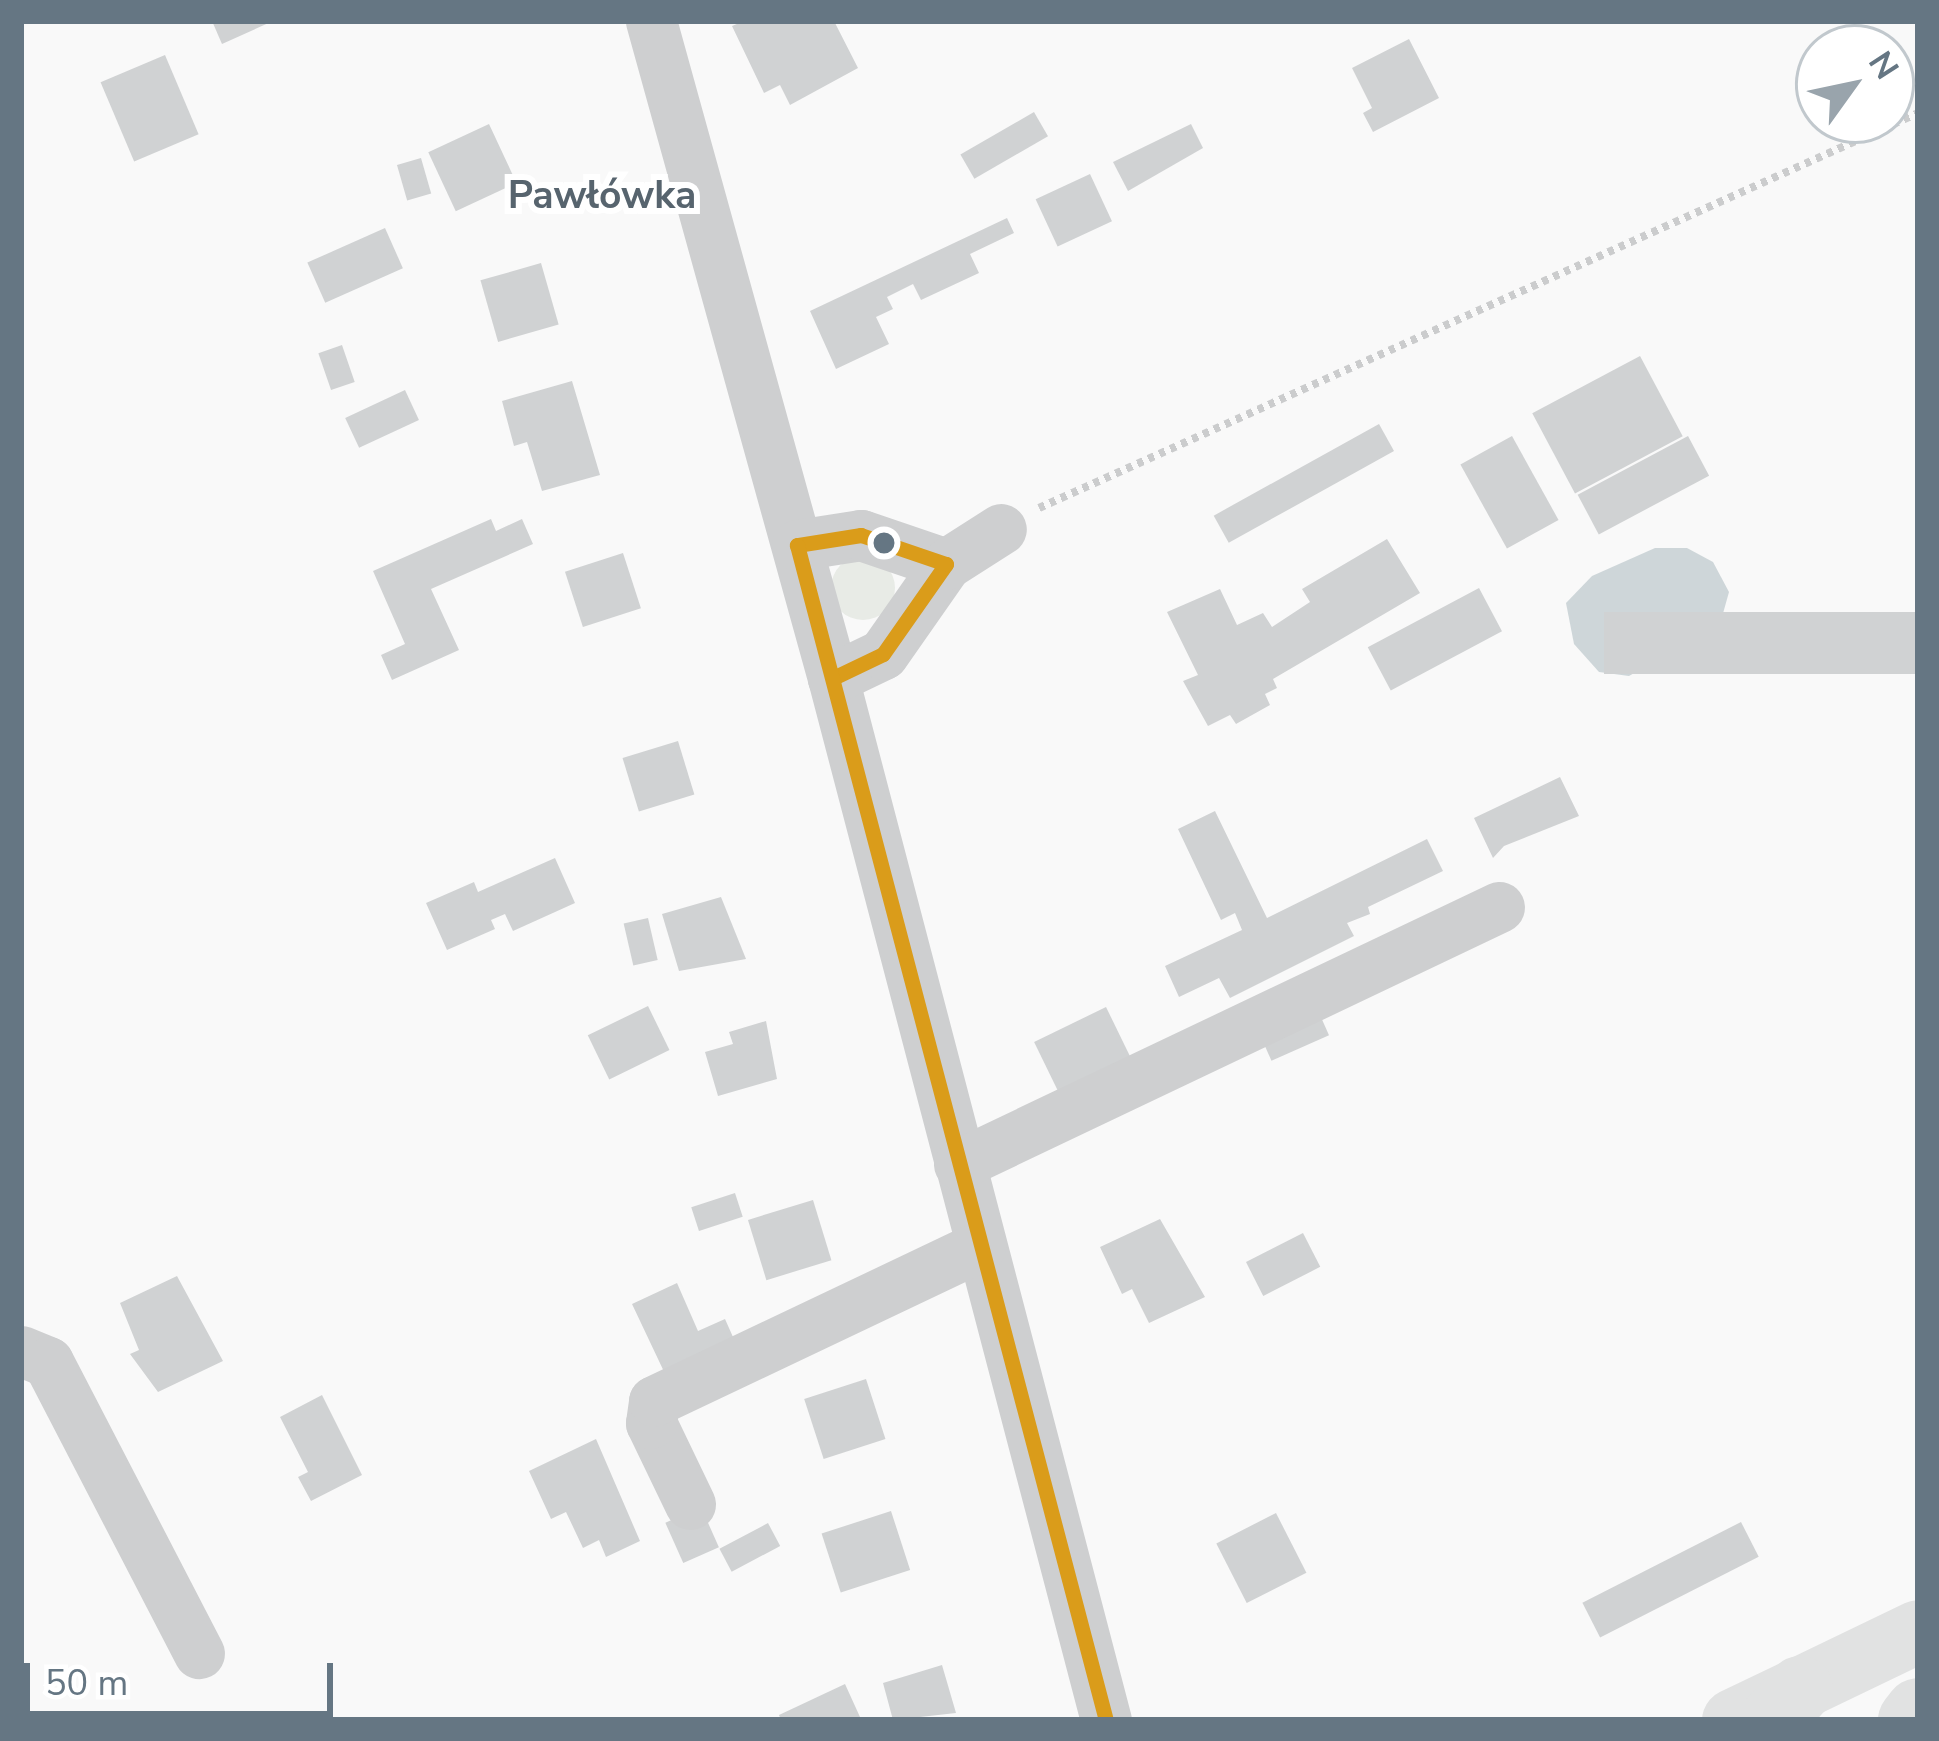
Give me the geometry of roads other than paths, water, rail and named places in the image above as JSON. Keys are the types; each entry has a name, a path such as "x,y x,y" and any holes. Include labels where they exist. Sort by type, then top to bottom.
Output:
{"highway":[{"path":"1911,1720 1918,1711"}],"main road":[{"path":"1776,1713 1918,1631"},
{"path":"1776,1713 1918,1682"}],"street":[{"path":"651,21 833,678 1106,1720"},
{"path":"833,678 883,654 946,564 1001,530"},
{"path":"797,544 861,535 946,564"},
{"path":"959,1164 1498,907"},
{"path":"690,1504 651,1423 654,1401 980,1246"},
{"path":"21,1351 49,1362 200,1653"}],"district":[{"name":"Pawłówka","path":"602,196"}]}
